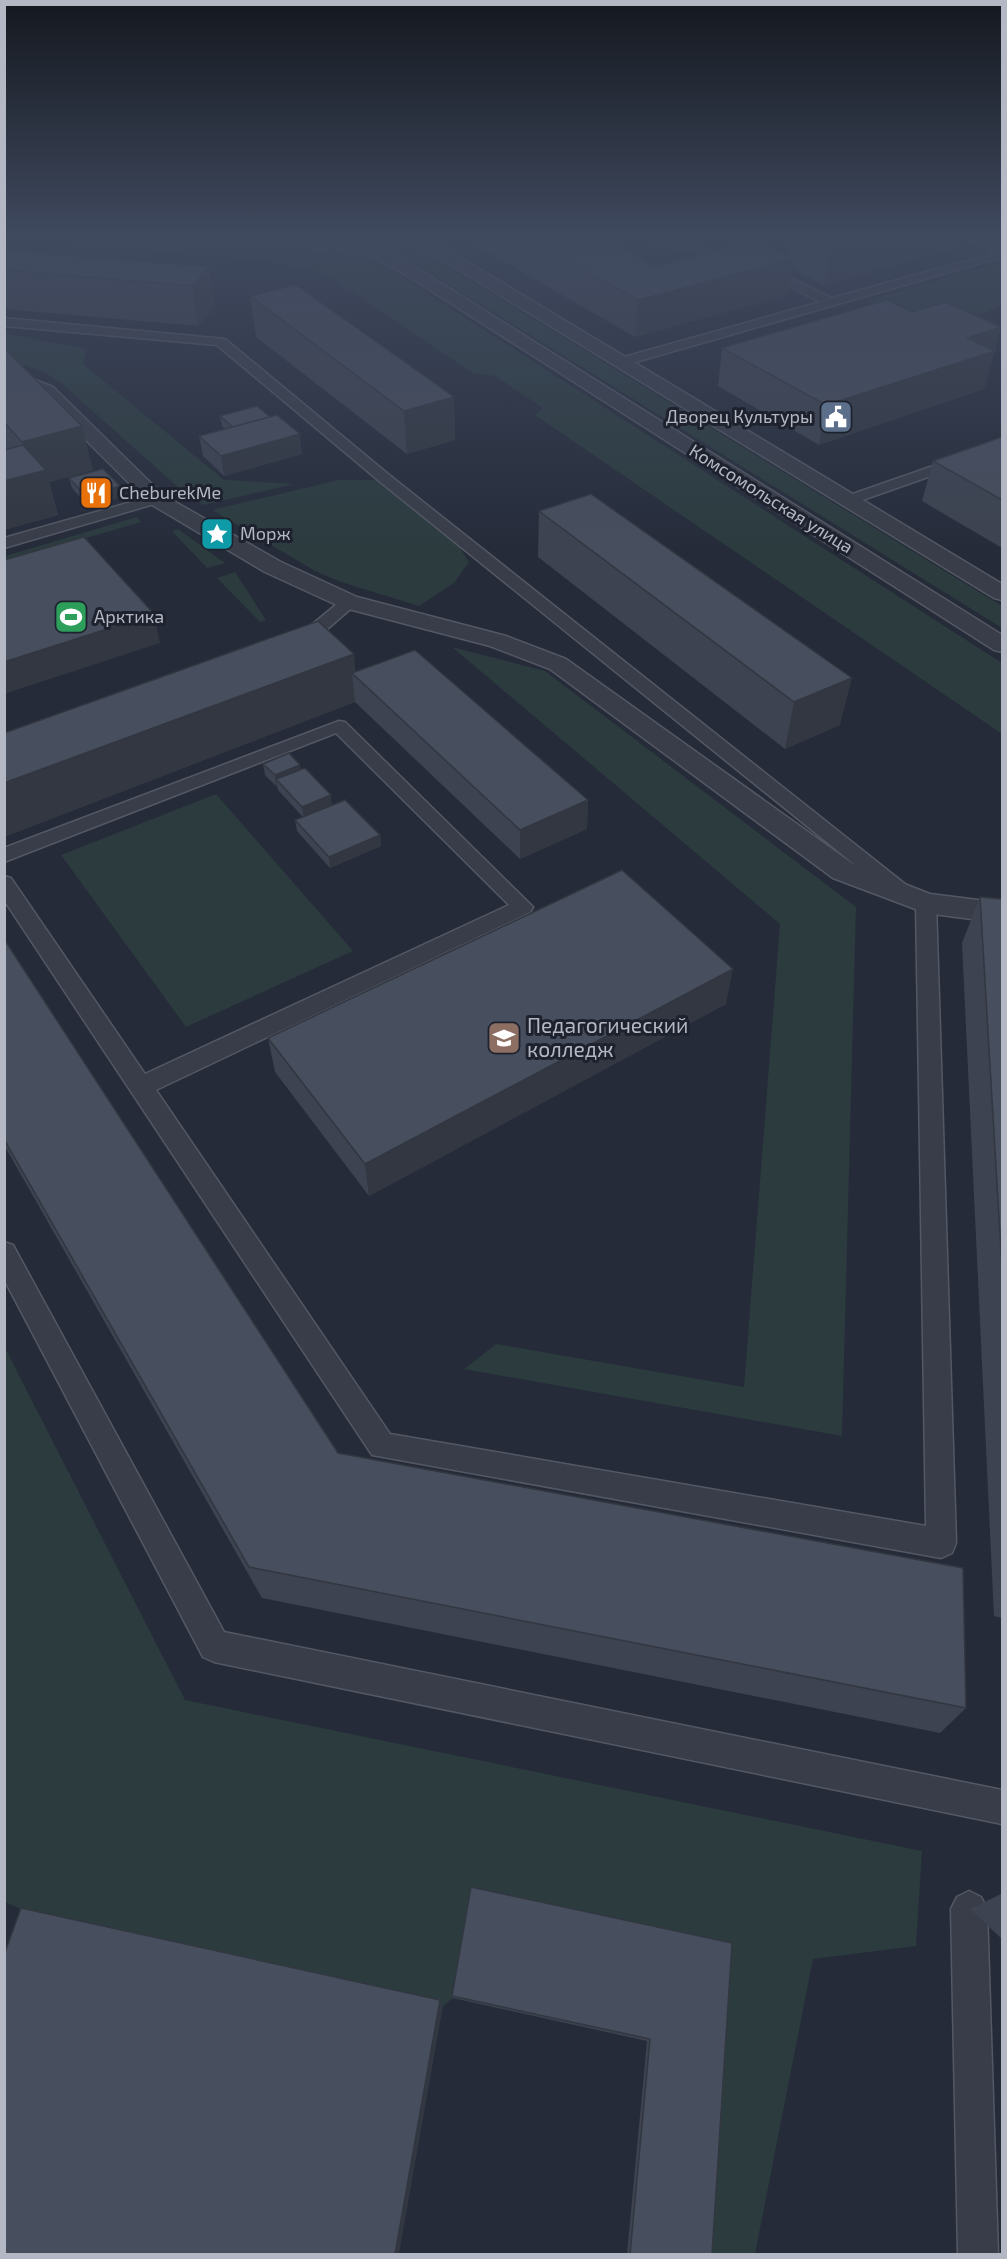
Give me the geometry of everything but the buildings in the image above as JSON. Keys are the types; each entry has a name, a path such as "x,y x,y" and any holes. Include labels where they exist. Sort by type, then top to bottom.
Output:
{"street":[{"name":"Комсомольская улица","path":"520,340 1002,645"},
{"name":"Комсомольская улица","path":"586,340 1002,593"},
{"path":"4,373 47,391 156,500 273,567 349,602 498,641 558,664 843,871 915,899 1002,913"}],"lane":[{"path":"4,883 382,1446 940,1543 915,899 383,477 221,342 204,340"},
{"path":"622,362 699,340"},
{"path":"849,501 1002,446"},
{"path":"4,543 156,500"},
{"path":"287,655 349,602"},
{"path":"4,856 339,726 523,907 142,1086"},
{"path":"4,1253 214,1646 1002,1807"},
{"path":"969,1909 978,2254"}],"shaded area":[{"path":"4,340 42,340 86,349 83,364 224,480 294,484 204,505 188,496 60,382 44,372 5,359"},
{"path":"425,340 500,340 1002,663 1002,734 535,415 543,408 495,376 473,373"},
{"path":"539,340 569,340 1002,606 1002,628"},
{"path":"339,480 376,480 458,545 469,562 454,583 419,606 341,582 315,571 212,510"},
{"path":"137,517 141,522 5,562 5,556"},
{"path":"178,529 225,563 207,568 172,531"},
{"path":"235,572 266,620 260,622 217,578"},
{"path":"452,647 545,671 856,907 842,1436 464,1369 496,1344 744,1387 780,924"},
{"path":"216,794 353,951 186,1027 61,855"},
{"path":"4,1346 185,1700 922,1851 916,1946 813,1959 755,2254 709,2254 729,1946 471,1891 453,1998 443,2006 40,1917 5,1902"}],"place":[{"name":"Дворец Культуры","path":"836,417"},
{"name":"CheburekMe","path":"96,493"},
{"name":"Морж","path":"217,534"},
{"name":"Арктика","path":"71,617"},
{"name":"Педагогический колледж","path":"504,1038"}]}
